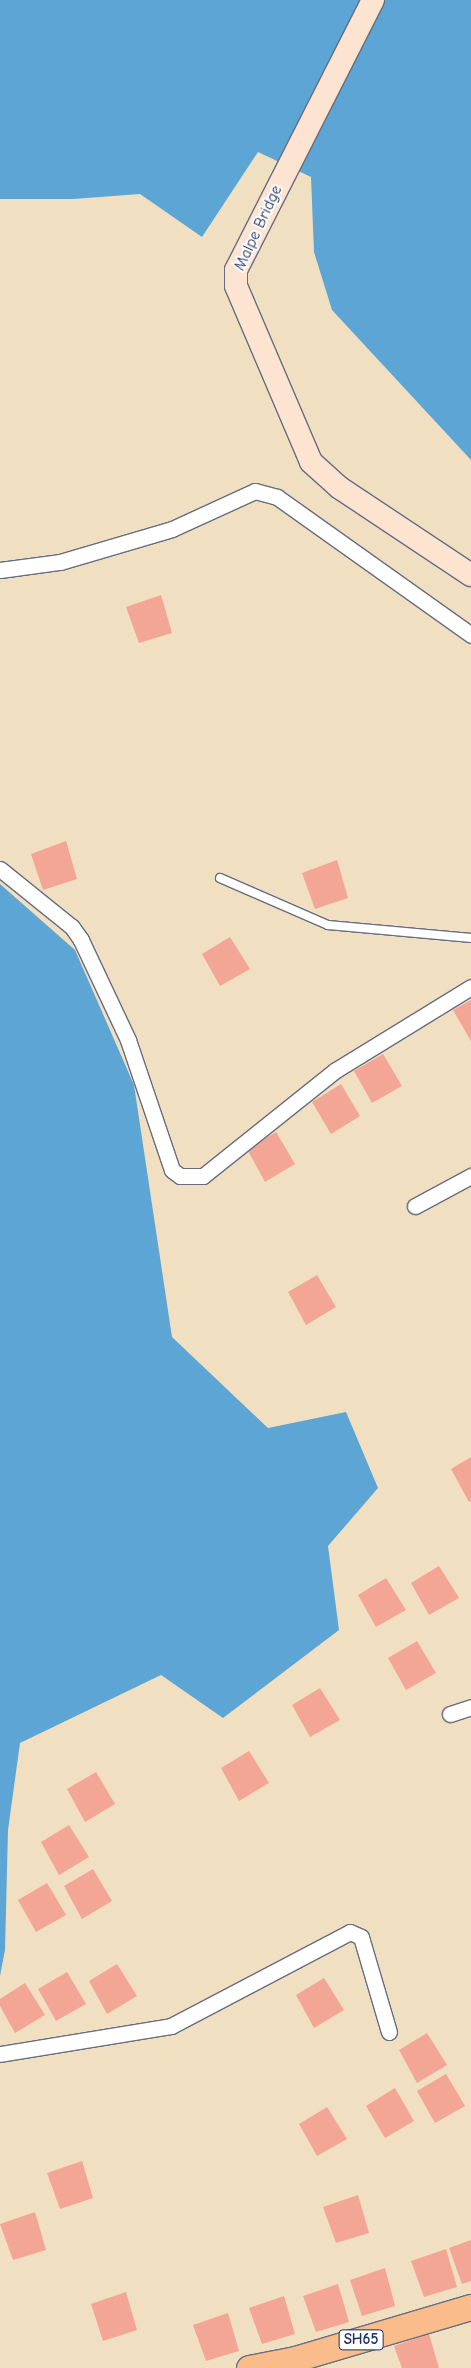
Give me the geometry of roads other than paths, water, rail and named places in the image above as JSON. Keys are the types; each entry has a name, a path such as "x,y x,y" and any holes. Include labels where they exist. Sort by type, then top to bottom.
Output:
{"main road":[{"name":"SH65","path":"249,2368 281,2365 471,2307"}],"street":[{"name":"Malpe Bridge","path":"373,0 276,188 235,277 239,297 311,462 340,488 471,575"},
{"path":"0,570 60,562 172,529 255,491 277,498 471,636"},
{"path":"0,869 72,928 82,940 128,1040 172,1170 180,1176 203,1176 336,1070 471,987"},
{"path":"415,1206 471,1176"},
{"path":"450,1714 471,1708"},
{"path":"0,2054 171,2026 350,1932 362,1937 389,2032"}],"lane":[{"path":"220,878 328,925 471,938"}],"water":[{"path":"0,0 471,0 471,460 332,310 314,252 311,177 258,152 202,237 140,194 73,199 0,199"},
{"path":"0,884 75,950 134,1085 172,1337 268,1428 346,1412 378,1488 328,1546 339,1630 223,1718 161,1675 20,1743 8,1830 5,1950 0,1976"}]}
